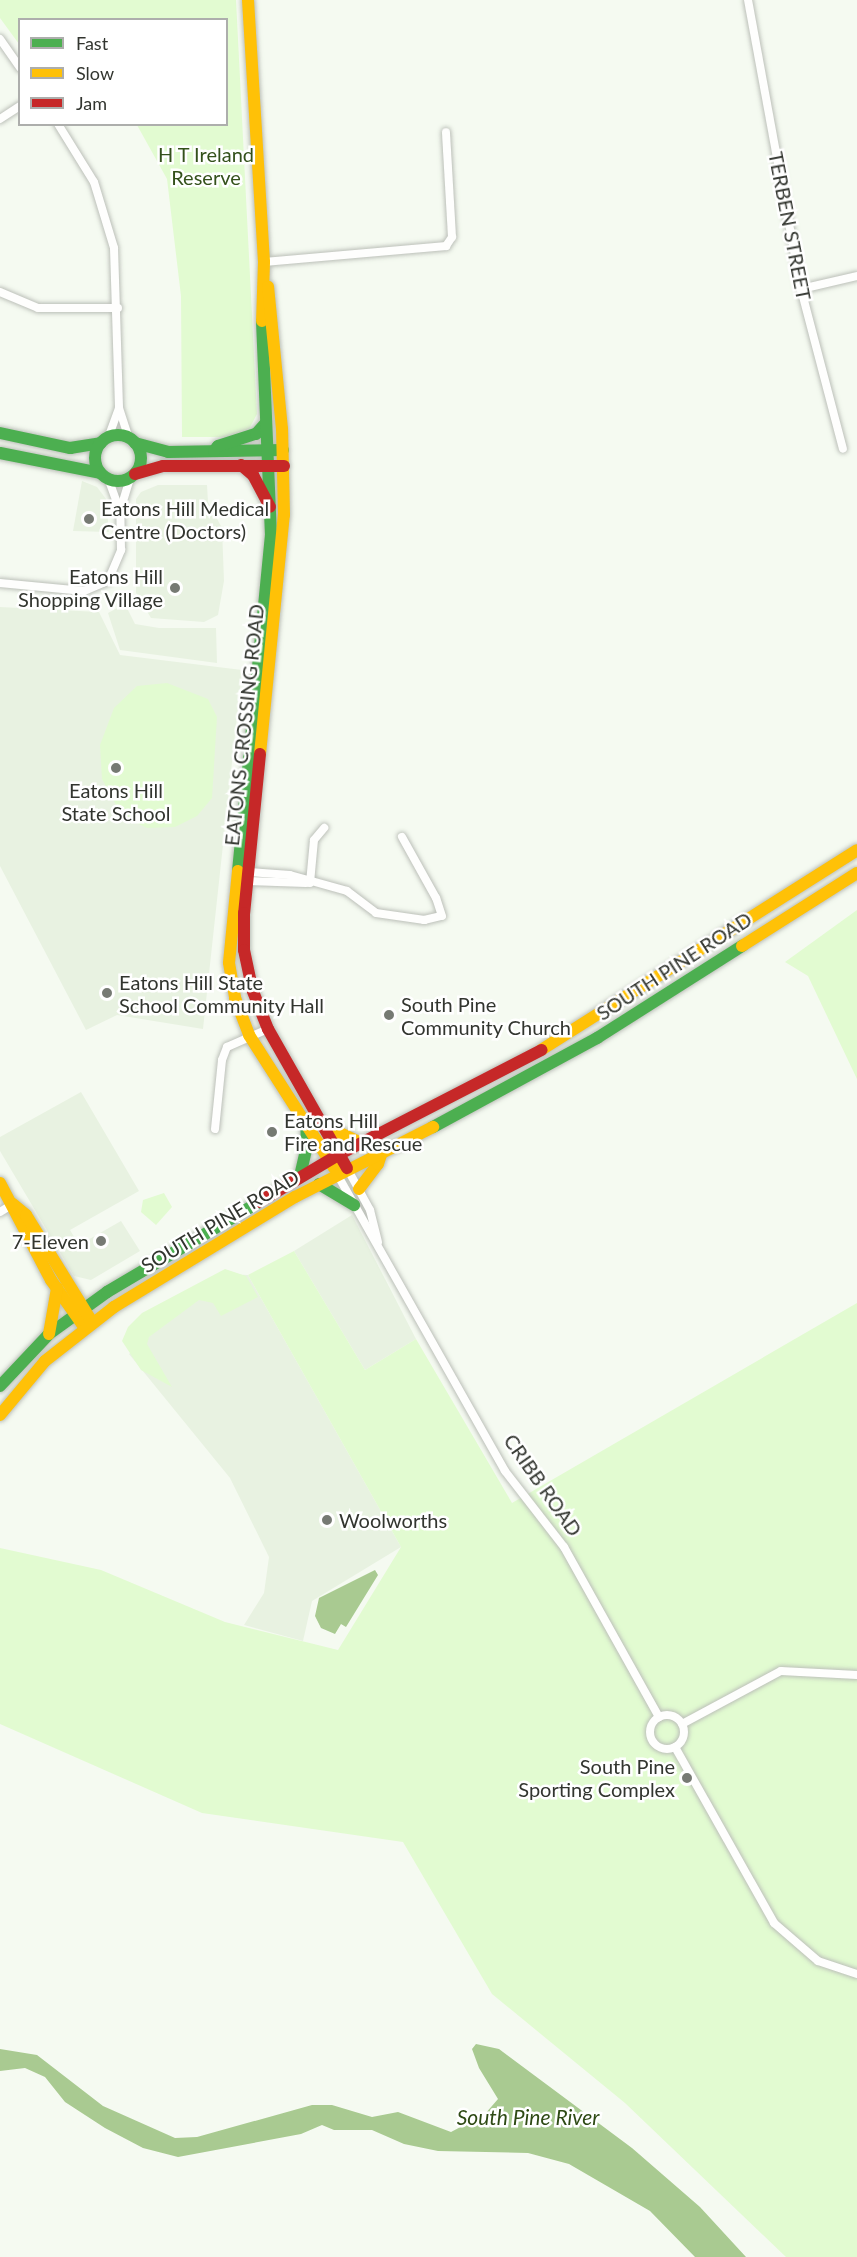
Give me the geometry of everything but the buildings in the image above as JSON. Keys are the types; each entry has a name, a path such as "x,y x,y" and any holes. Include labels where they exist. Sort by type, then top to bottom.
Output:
{"main road":[{"name":"EATONS CROSSING ROAD","path":"248,0 264,262 284,466 283,545 248,877 245,958 268,1029 320,1123 334,1157"},
{"name":"EATONS CROSSING ROAD","path":"264,262 270,553 229,953 235,998 249,1035 306,1123 334,1157"},
{"path":"214,451 218,446 256,434 266,423"},
{"path":"0,433 70,448 105,440 132,440 157,451 283,450"},
{"path":"104,476 95,454 105,440"},
{"path":"132,440 141,455 133,476"},
{"path":"0,453 104,476 133,476 163,466 284,466"},
{"path":"241,465 253,475 260,494 270,507"},
{"name":"SOUTH PINE ROAD","path":"0,1386 49,1334 78,1311 300,1176 564,1038 857,850"},
{"name":"SOUTH PINE ROAD","path":"0,1415 45,1361 88,1324 342,1171 471,1108 606,1032 857,873"},
{"path":"300,1176 307,1146 306,1123"},
{"path":"320,1123 332,1126 361,1143"},
{"path":"359,1189 378,1164 383,1149"},
{"name":"CRIBB ROAD","path":"334,1157 342,1171"},
{"path":"0,1183 13,1204 18,1220 57,1288 88,1324"},
{"path":"319,1184 344,1202 354,1205"},
{"path":"13,1204 26,1215 78,1311"},
{"path":"49,1334 57,1288"}],"street":[{"name":"TERBEN STREET","path":"748,0 801,289 843,449"},
{"path":"0,39 18,65"},
{"path":"0,119 18,107"},
{"path":"59,126 88,171 105,211 118,274 119,408 132,440"},
{"path":"264,262 446,246 452,237 446,132"},
{"path":"801,289 857,276"},
{"path":"0,292 38,308 118,308"},
{"path":"105,440 119,408"},
{"path":"104,476 120,511"},
{"path":"0,583 81,591 100,587 116,569 120,556 120,511 133,476"},
{"path":"310,883 314,840 324,828"},
{"path":"248,877 290,876 347,891 376,913 424,920 442,916 436,898 402,837"},
{"path":"215,1129 222,1060 227,1047 249,1035 268,1029"},
{"name":"CRIBB ROAD","path":"342,1171 359,1189 373,1219 378,1243"},
{"name":"CRIBB ROAD","path":"342,1171 354,1205 378,1243 505,1471 560,1540 659,1717"},
{"path":"0,1212 13,1204"},
{"path":"682,1724 781,1671 857,1675"},
{"path":"659,1717 674,1717 682,1724 682,1740 675,1747 663,1749 651,1737 651,1726 659,1717"},
{"path":"675,1747 774,1923 812,1958 857,1974"}],"shaded area":[{"path":"82,481 97,487 106,499 109,532 73,531"},
{"name":"Eatons Hill Shopping Village","path":"158,485 207,485 208,502 222,528 224,581 218,615 204,622 151,618 136,593 136,499 141,492"},
{"path":"125,604 135,624 159,628 216,628 217,663 120,650 108,613"},
{"name":"Eatons Hill State School","path":"0,607 99,612 120,655 242,670 203,1029 117,1015 86,1030 0,866"},
{"path":"81,1092 139,1191 70,1230 79,1245 121,1221 140,1251 91,1280 74,1276 0,1151 0,1137"},
{"path":"352,1215 416,1339 365,1370 294,1251"},
{"path":"221,1274 248,1275 401,1547 312,1601 303,1641 244,1625 264,1593 269,1557 230,1478 129,1354"}],"green space":[{"name":"H T Ireland Reserve","path":"0,0 236,0 257,414 249,429 225,437 182,437 181,296 167,179 138,126 228,126 228,18 18,18 18,43 0,18"},
{"path":"167,683 208,699 217,717 212,798 197,816 175,827 147,828 122,816 102,779 100,745 114,708 137,686"},
{"path":"857,910 857,1079 808,976 785,962"},
{"path":"164,1193 172,1207 156,1225 141,1212 143,1200"},
{"name":"South Pine Sporting Complex","path":"294,1251 365,1370 416,1339 512,1503 857,1303 857,2257 786,2257 625,2103 492,1994 403,1842 202,1813 0,1724 0,1548 101,1570 225,1622 338,1650 401,1547 248,1275"},
{"path":"225,1269 246,1276 258,1297 221,1316 213,1303 199,1300 149,1337 147,1344 172,1387 141,1370 122,1341 128,1327 142,1313"}],"water":[{"path":"375,1570 378,1575 346,1627 341,1624 335,1634 321,1628 315,1616 319,1598"},
{"name":"South Pine River","path":"476,2044 499,2049 632,2148 700,2207 746,2257 695,2257 650,2211 569,2164 528,2153 438,2151 404,2144 372,2130 334,2130 322,2125 301,2134 178,2157 143,2148 105,2128 65,2102 45,2077 25,2068 0,2071 0,2049 37,2055 103,2106 175,2138 197,2137 312,2105 332,2105 372,2117 398,2112 451,2132 485,2114 498,2099 479,2068 472,2049"}],"traffic: fast":[{"path":"238,871 271,536 262,321"},
{"path":"214,451 218,446 256,434 266,423"},
{"path":"0,433 70,448 101,443"},
{"path":"118,435 134,442 141,458 134,474 118,481 102,474 95,458 102,442 118,435"},
{"path":"135,443 168,452 283,450"},
{"path":"0,453 100,473"},
{"path":"433,1127 597,1038 742,946"},
{"path":"300,1176 307,1146 306,1123"},
{"path":"319,1184 354,1205"},
{"path":"0,1386 49,1334 107,1292 259,1202"}],"traffic: slow":[{"path":"248,0 264,262 262,321"},
{"path":"260,754 284,515 282,429 268,287"},
{"path":"541,1050 857,850"},
{"path":"238,871 229,963 235,998 249,1035 334,1168"},
{"path":"742,946 857,873"},
{"path":"319,1123 361,1143"},
{"path":"0,1415 45,1361 114,1307 295,1197 433,1127"},
{"path":"359,1189 378,1164 383,1149"},
{"path":"0,1183 51,1280 84,1327"},
{"path":"13,1204 26,1215 92,1322"},
{"path":"49,1334 57,1288"}],"traffic: jam":[{"path":"241,465 253,475 270,507"},
{"path":"135,474 163,466 284,466"},
{"path":"260,754 244,913 244,950 252,989 268,1029 347,1168"},
{"path":"259,1202 338,1155 541,1050"}],"place":[{"name":"Eatons Hill Medical Centre (Doctors)","path":"89,519"},
{"name":"Eatons Hill Shopping Village","path":"175,588"},
{"name":"Eatons Hill State School","path":"116,768"},
{"name":"Eatons Hill State School Community Hall","path":"107,993"},
{"name":"South Pine Community Church","path":"389,1015"},
{"name":"Eatons Hill Fire and Rescue","path":"272,1132"},
{"name":"7-Eleven","path":"101,1241"},
{"name":"Woolworths","path":"327,1520"},
{"name":"South Pine Sporting Complex","path":"687,1778"}]}
